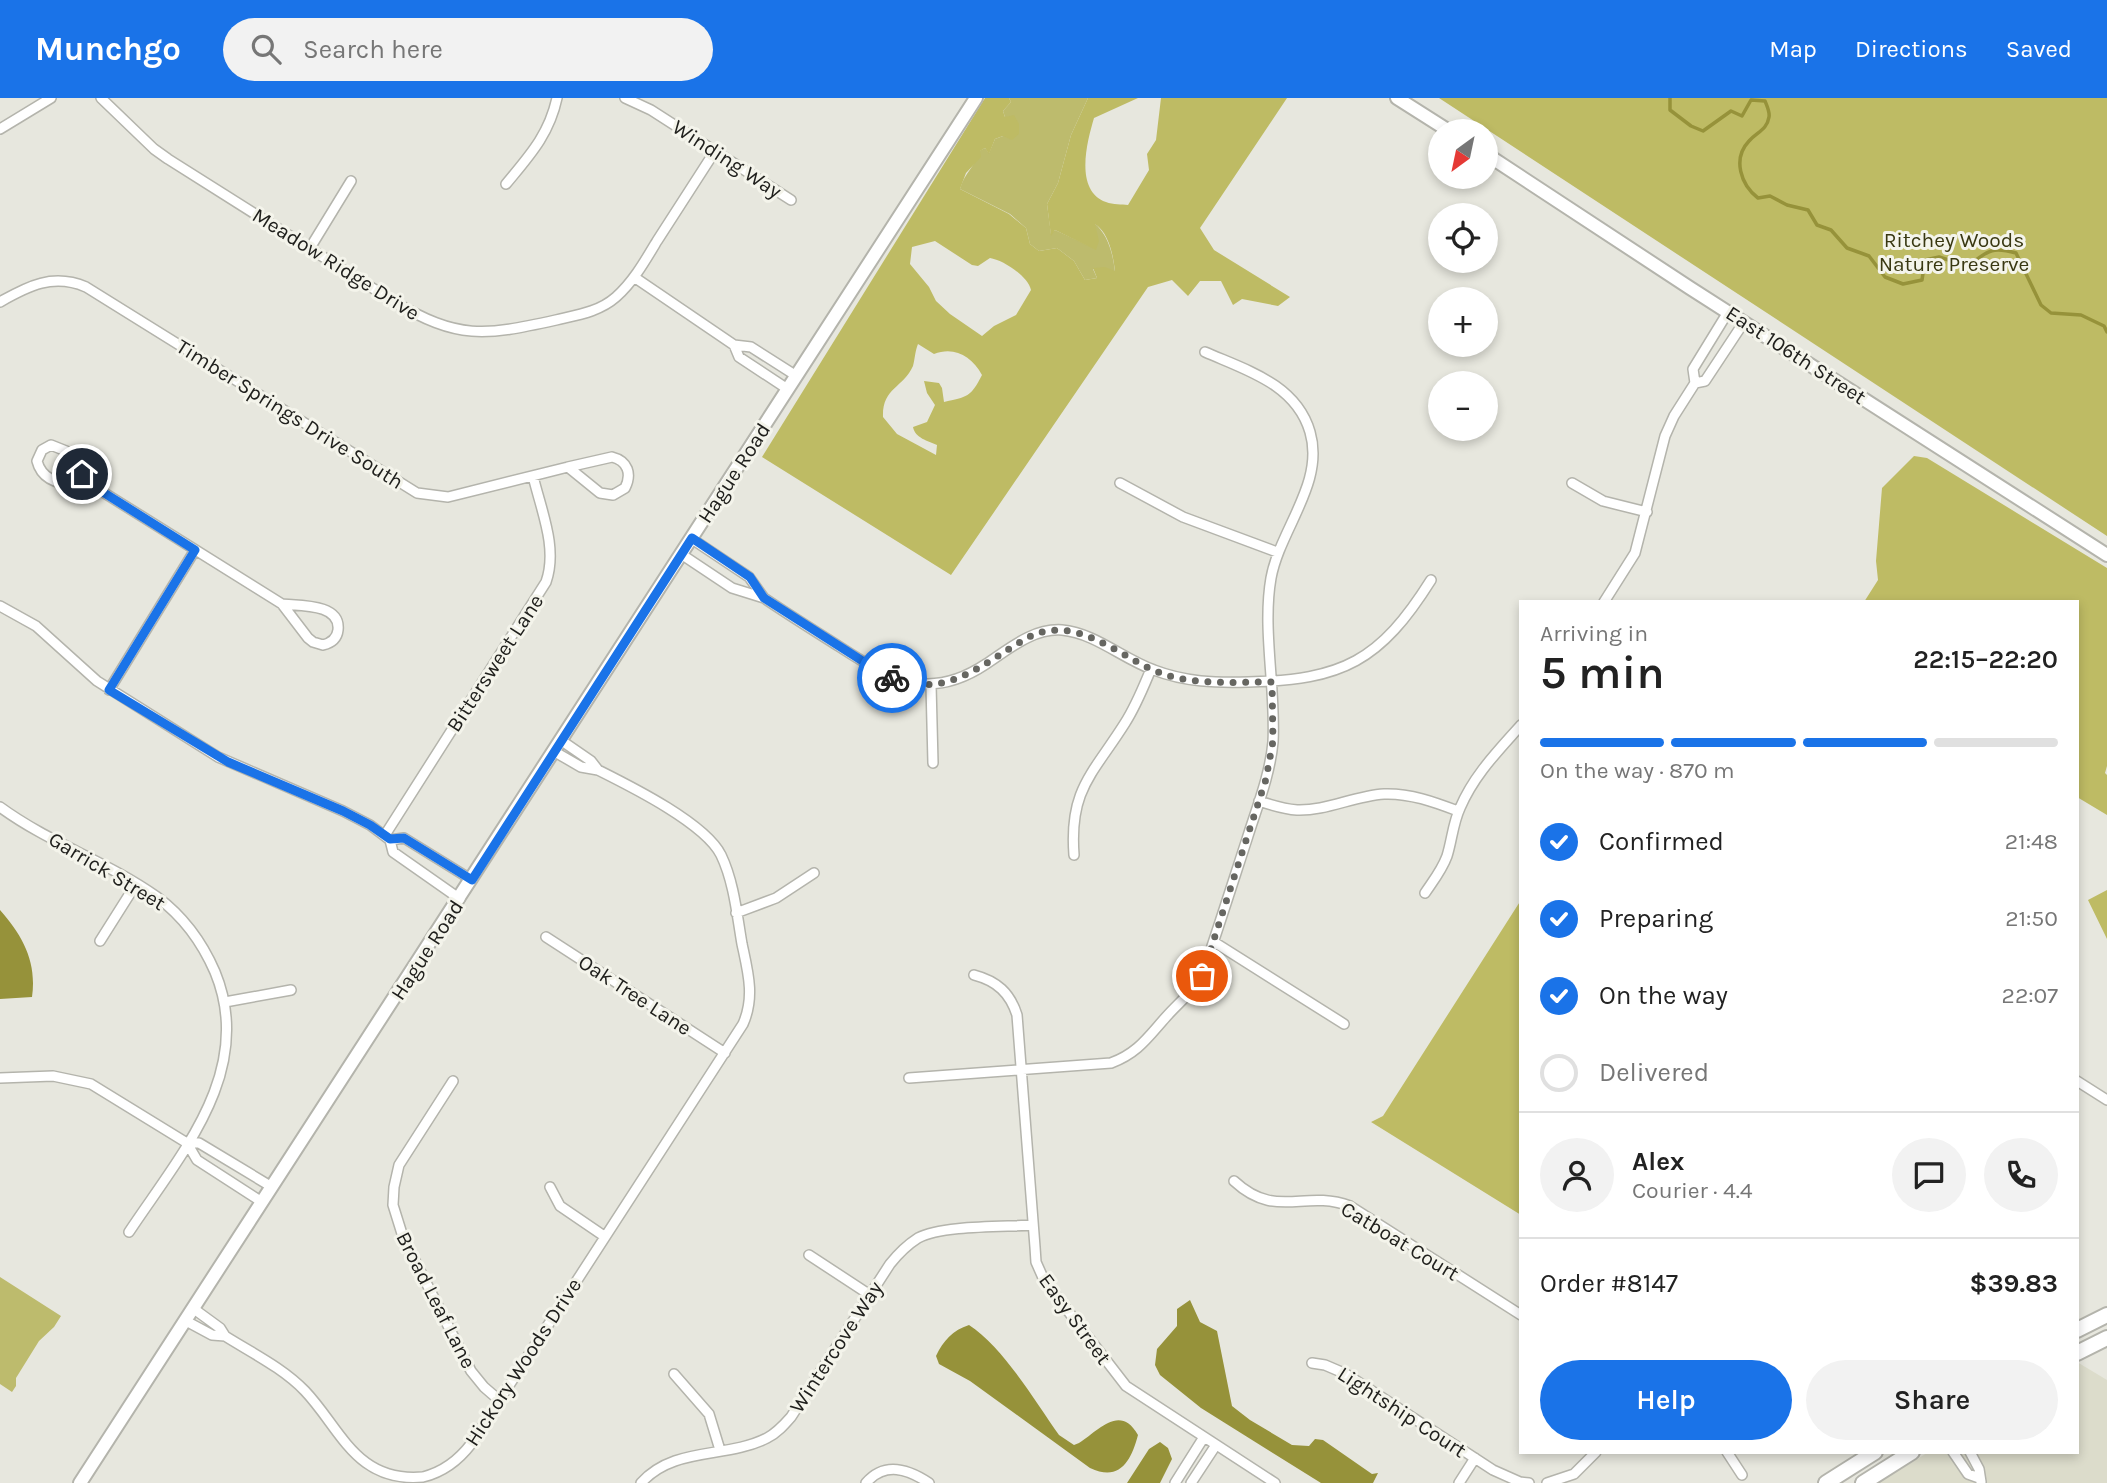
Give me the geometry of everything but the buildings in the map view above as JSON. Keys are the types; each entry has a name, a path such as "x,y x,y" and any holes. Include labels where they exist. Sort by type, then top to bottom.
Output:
{"main road":[{"path":"2079,1329 2107,1315"},
{"path":"2079,1352 2107,1338"},
{"path":"1826,1483 1872,1454"},
{"path":"1863,1483 1909,1454"}],"street":[{"path":"0,129 51,98"},
{"name":"Meadow Ridge Drive","path":"101,98 168,159 418,316 444,327 475,332 492,333 593,311 617,296 634,277 715,151"},
{"path":"506,184 543,137 550,125 557,98"},
{"name":"Winding Way","path":"625,98 651,110 791,200"},
{"name":"Hague Road","path":"80,1483 976,98"},
{"path":"1397,98 1430,119"},
{"name":"East 106th Street","path":"1498,162 2107,555"},
{"path":"310,248 351,181"},
{"path":"634,277 734,345 751,347 795,375"},
{"name":"Timber Springs Drive South","path":"0,302 24,288 53,280 86,287 417,493 448,497 568,467 612,457 622,462 629,472 629,477 621,491 607,495 595,489 568,467"},
{"path":"1605,600 1635,552 1669,426 1695,383 1693,369 1728,312"},
{"path":"1695,383 1705,381 1744,322"},
{"path":"734,345 739,357 786,388"},
{"path":"909,1078 1100,1065 1121,1059 1149,1039 1196,986 1214,942 1268,770 1273,741 1269,592 1277,552 1305,491 1313,450 1310,430 1291,398 1273,383 1205,352"},
{"path":"90,484 68,485 50,479 39,468 37,461 42,450 51,445 66,451 90,484 282,604 313,642 323,645 333,640 338,630 330,613 317,607 282,604"},
{"name":"Bittersweet Lane","path":"387,837 546,582 551,551 533,476"},
{"path":"1120,483 1183,517 1277,552"},
{"path":"1572,483 1603,500 1647,512"},
{"path":"692,538 750,577 764,598"},
{"path":"109,690 195,550"},
{"path":"681,554 732,588 764,598 875,669 899,680 931,685 969,674 1031,636 1048,631 1084,635 1151,669 1184,679 1203,682 1272,682 1318,675 1362,657 1397,630 1431,580"},
{"path":"0,606 36,626 86,673 109,690 228,762 343,811 387,837 404,838 472,880"},
{"path":"1074,855 1074,816 1082,788 1126,722 1151,669"},
{"path":"931,685 933,763"},
{"path":"1424,893 1440,872 1458,811 1478,774 1519,727"},
{"name":"Hickory Woods Drive","path":"194,1309 220,1328 225,1336 295,1382 312,1399 343,1446 368,1468 410,1481 439,1472 454,1462 471,1444 725,1053 743,1024 751,995 724,865 712,841 629,785 598,770 581,767 558,747"},
{"path":"1259,801 1285,808 1309,809 1362,797 1391,794 1422,798 1458,811"},
{"name":"Garrick Street","path":"0,807 15,819 93,859 167,905 190,929 206,953 225,1002 227,1041 220,1078 210,1104 129,1232"},
{"path":"387,837 393,852 460,899"},
{"path":"736,913 776,898 814,873"},
{"path":"100,941 136,884"},
{"name":"Oak Tree Lane","path":"546,937 725,1053"},
{"path":"1214,942 1344,1024"},
{"name":"Easy Street","path":"974,975 986,978 1003,989 1014,1005 1023,1070 1036,1262 1044,1280 1114,1373 1137,1395 1275,1483"},
{"path":"225,1002 291,990"},
{"path":"0,1078 64,1077 91,1084 187,1143 197,1160 262,1202"},
{"name":"Broad Leaf Lane","path":"453,1081 400,1165 394,1186 393,1205 403,1237 471,1371 484,1387 499,1399"},
{"path":"2079,1082 2107,1100"},
{"path":"187,1143 199,1143 272,1187"},
{"name":"Catboat Court","path":"1234,1181 1248,1194 1269,1202 1321,1199 1350,1206 1519,1314"},
{"path":"550,1187 560,1206 604,1236"},
{"name":"Wintercove Way","path":"641,1483 664,1464 759,1442 783,1426 897,1255 919,1238 943,1231 1033,1225"},
{"path":"809,1255 870,1295"},
{"name":"Hickory Woods Drive","path":"187,1321 212,1335 225,1336"},
{"name":"Lightship Court","path":"1312,1363 1325,1364 1346,1374 1475,1458 1507,1477 1529,1483"},
{"path":"674,1374 709,1415 720,1450"},
{"path":"1175,1483 1204,1437"},
{"path":"1191,1483 1216,1445"},
{"path":"1547,1483 1574,1474 1594,1454"},
{"path":"1728,1454 1742,1475"},
{"path":"1954,1454 1968,1474 1981,1481"},
{"path":"1971,1454 1979,1469 1981,1481"},
{"path":"1459,1483 1475,1458"},
{"path":"866,1483 878,1473 895,1468 912,1472 929,1483"}],"shaded area":[{"path":"1009,98 1088,98 1071,135 1058,183 1047,204 1051,234 1055,230 1096,249 1094,223 1109,245 1115,272 1093,269 1097,278 1085,280 1074,261 1057,248 1039,251 1030,244 1026,228 1010,214 960,189 979,151 985,148 989,153 995,139 1003,136 1003,111 1011,102"},
{"path":"0,910 26,950 32,972 32,997 0,999"},
{"path":"0,1277 61,1316 39,1341 16,1378 16,1386 12,1392 0,1384"},
{"path":"1190,1300 1200,1322 1217,1331 1232,1406 1292,1445 1309,1446 1315,1439 1323,1440 1372,1474 1378,1473 1373,1483 1321,1483 1201,1408 1160,1375 1155,1365 1157,1349 1177,1326 1177,1309"},
{"path":"969,1325 1006,1361 1059,1435 1074,1445 1109,1422 1124,1421 1131,1426 1138,1435 1128,1461 1117,1471 1100,1472 1090,1468 970,1381 939,1364 936,1356 945,1341 953,1333"},
{"path":"2079,1363 2107,1380 2107,1483 1878,1483 1925,1454 2079,1454"},
{"path":"1160,1442 1168,1448 1172,1459 1160,1483 1127,1483 1149,1449"}],"green space":[{"path":"985,98 1009,98 1011,102 1003,111 1005,117 1014,115 1019,124 1019,134 1012,140 1003,136 995,139 989,154 985,148 980,151 981,157 966,173 960,189 1009,214 1026,228 1030,244 1039,251 1057,248 1074,261 1085,280 1097,278 1093,268 1105,267 1115,271 1104,233 1095,224 1099,241 1096,250 1055,230 1051,236 1047,204 1058,183 1071,135 1088,98 1138,98 1094,118 1086,152 1086,176 1096,196 1109,203 1128,205 1149,170 1147,154 1156,140 1161,98 1287,98 1200,228 1214,250 1290,297 1278,306 1242,299 1233,305 1221,281 1200,281 1188,296 1172,280 1148,287 951,575 762,457","holes":["935,241 972,265 978,266 990,258 1008,265 1020,274 1031,290 1016,315 994,326 982,336 950,314 936,301 929,287 910,264 912,247","918,344 934,354 949,351 962,354 982,375 968,395 944,402 939,383 924,381 927,393 935,405 927,422 913,427 919,436 937,445 936,455 897,434 883,417 889,394 913,366"]},
{"name":"Ritchey Woods Nature Preserve","path":"1439,98 2107,98 2107,536 1498,137 1498,119 1471,119"},
{"path":"1914,456 1927,458 2107,568 2107,815 2079,798 2079,600 1865,600 1878,580 1876,561 1882,488"},
{"path":"2107,890 2107,939 2088,900"},
{"path":"1519,903 1519,1214 1371,1122 1383,1116"}],"waterway":[{"path":"1670,98 1670,110 1691,126 1703,131 1731,111 1742,116 1751,100 1765,101 1769,113 1768,121 1749,141 1741,156 1741,171 1747,186 1758,198 1770,196 1787,205 1808,210 1817,225 1831,230 1847,248 1869,256 1885,277 1903,284 1922,280 1925,260 1939,257 1968,266 1990,251 2016,253 2041,305 2051,313 2081,315 2104,326 2107,332"}],"way so far":[{"path":"892,678 931,685 952,681 979,669 1031,636 1057,630 1084,635 1167,675 1203,682 1272,682 1273,741 1266,779 1202,976"}],"route":[{"path":"82,474 90,484 195,550 109,690 228,762 343,811 390,839 404,838 472,880 692,538 750,577 764,598 892,678"}]}
